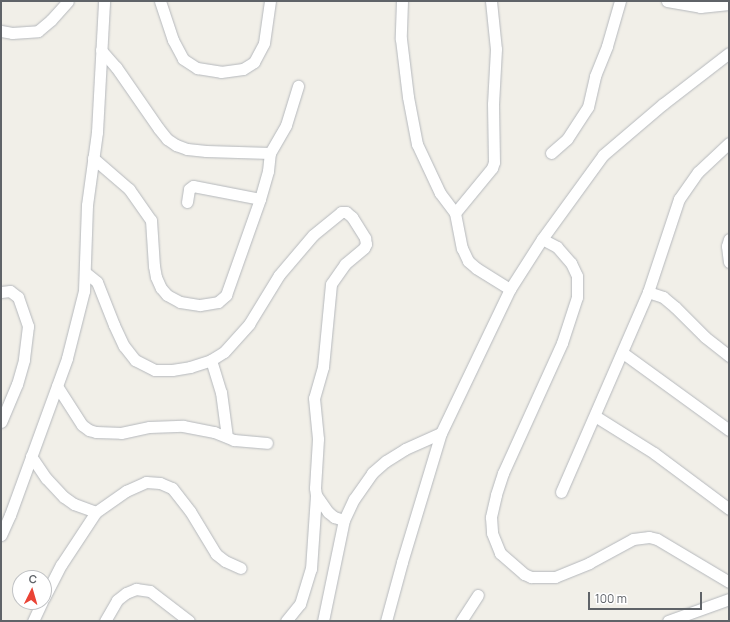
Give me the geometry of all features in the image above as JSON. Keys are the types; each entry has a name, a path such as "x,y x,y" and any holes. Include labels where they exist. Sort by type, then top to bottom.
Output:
{"street":[{"path":"1,31 12,33 38,31 51,20 68,1"},
{"path":"1,535 56,386 74,333 84,291 86,273 87,205 97,132 104,1"},
{"path":"160,1 173,40 183,59 197,68 221,72 243,69 254,62 264,43 270,1"},
{"path":"402,1 401,38 404,68 417,144 440,193 455,213 462,248 468,261 476,268 510,289"},
{"path":"455,213 492,168 494,162 493,104 496,48 491,1"},
{"path":"551,153 567,139 588,107 595,76 607,46 620,1"},
{"path":"667,1 700,7 729,4"},
{"path":"101,50 116,67 140,104 163,134 176,145 187,149 206,151 270,153"},
{"path":"386,621 402,562 441,433 510,289 542,239 603,155 663,104 729,53"},
{"path":"93,158 129,190 151,220 156,277 160,288 167,295 180,302 208,304 218,302 224,299 260,199 268,171 270,153 286,125 298,86"},
{"path":"561,492 648,292 679,199 698,172 729,143"},
{"path":"187,202 189,188 193,186 260,199"},
{"path":"86,273 97,282 114,325 129,354 135,360 155,370 178,369 211,360 224,352 249,324 280,275 312,236 340,212 349,213 365,238 366,244 344,264 331,284 323,367 314,398 318,439 311,569 300,604 286,621"},
{"path":"542,239 557,247 572,263 577,276 577,297 562,343 503,473 498,488 491,517 492,533 500,553 524,574 537,577 555,577 590,563 633,539 649,537 657,539 729,582"},
{"path":"729,239 727,246 729,262"},
{"path":"1,292 10,291 18,297 28,326 24,360 17,384 1,422"},
{"path":"648,292 663,297 705,337 729,356"},
{"path":"623,352 729,430"},
{"path":"211,360 221,392 227,437"},
{"path":"56,386 75,415 89,430 102,433 122,432 149,427 199,427 241,441 267,443"},
{"path":"595,416 654,453 729,510"},
{"path":"323,621 344,520 354,499 372,473 386,461 405,449 441,433"},
{"path":"31,456 46,478 64,497 74,504 96,512"},
{"path":"52,582 61,565 96,512 137,485 153,482 167,485 179,494 216,554 225,561 241,568"},
{"path":"316,495 328,512 334,517 344,520"},
{"path":"105,621 117,600 126,593 136,589 150,591 189,621"},
{"path":"461,621 478,595"},
{"path":"668,621 729,599"},
{"path":"33,621 38,610"}]}
